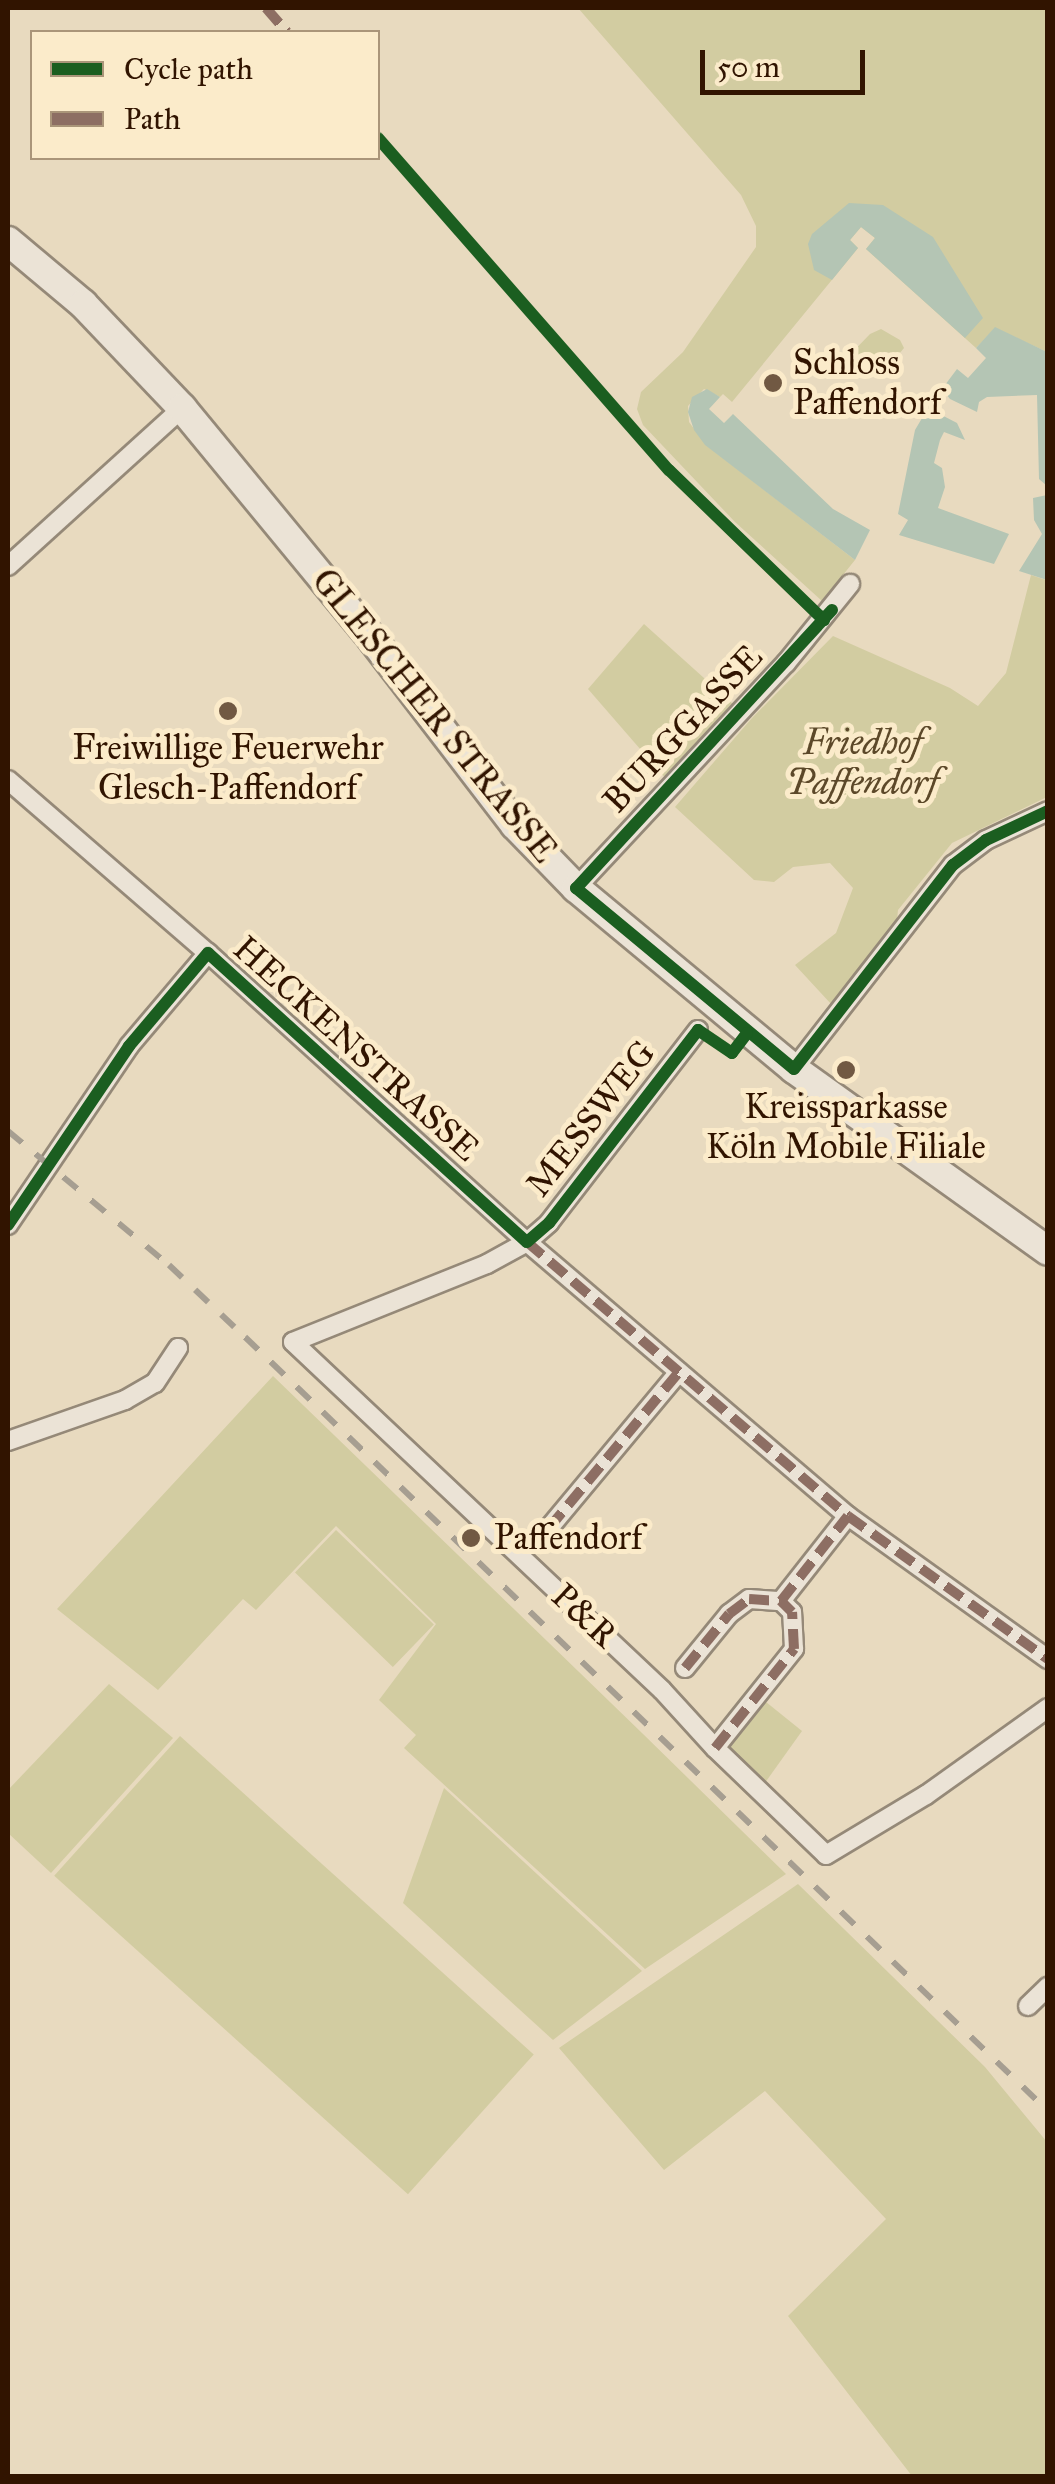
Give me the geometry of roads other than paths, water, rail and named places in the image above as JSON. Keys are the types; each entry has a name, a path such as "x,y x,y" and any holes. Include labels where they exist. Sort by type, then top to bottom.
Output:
{"street":[{"name":"GLESCHER STRASSE","path":"8,242 83,304 182,408 373,640 514,825 576,888 794,1069 1048,1251"},
{"path":"8,566 182,408"},
{"name":"BURGGASSE","path":"576,888 786,663 850,584"},
{"name":"HECKENSTRASSE","path":"8,780 208,953 528,1242 848,1516 1048,1659"},
{"path":"794,1069 952,865 986,840 1048,811"},
{"name":"HECKENSTRASSE","path":"8,1226 129,1046 208,953"},
{"name":"MESSWEG","path":"293,1342 487,1264 528,1242 550,1222 698,1030"},
{"name":"P&R","path":"293,1342 662,1690 714,1748 826,1855 926,1795 1048,1708"},
{"path":"8,1441 125,1400 155,1383 178,1348"},
{"path":"549,1528 679,1372"},
{"path":"782,1601 848,1516"},
{"path":"684,1668 730,1614 749,1599 782,1601 792,1612 794,1650 714,1748"},
{"path":"1028,2006 1048,1987"}],"railway":[{"path":"8,1131 169,1265 1048,2111"}],"place":[{"name":"Schloss Paffendorf","path":"773,383"},
{"name":"Freiwillige Feuerwehr Glesch-Paffendorf","path":"228,711"},
{"name":"Kreissparkasse Köln Mobile Filiale","path":"846,1070"},
{"name":"Paffendorf","path":"471,1538"}],"park label":[{"name":"Friedhof Paffendorf","path":"863,763"}]}
